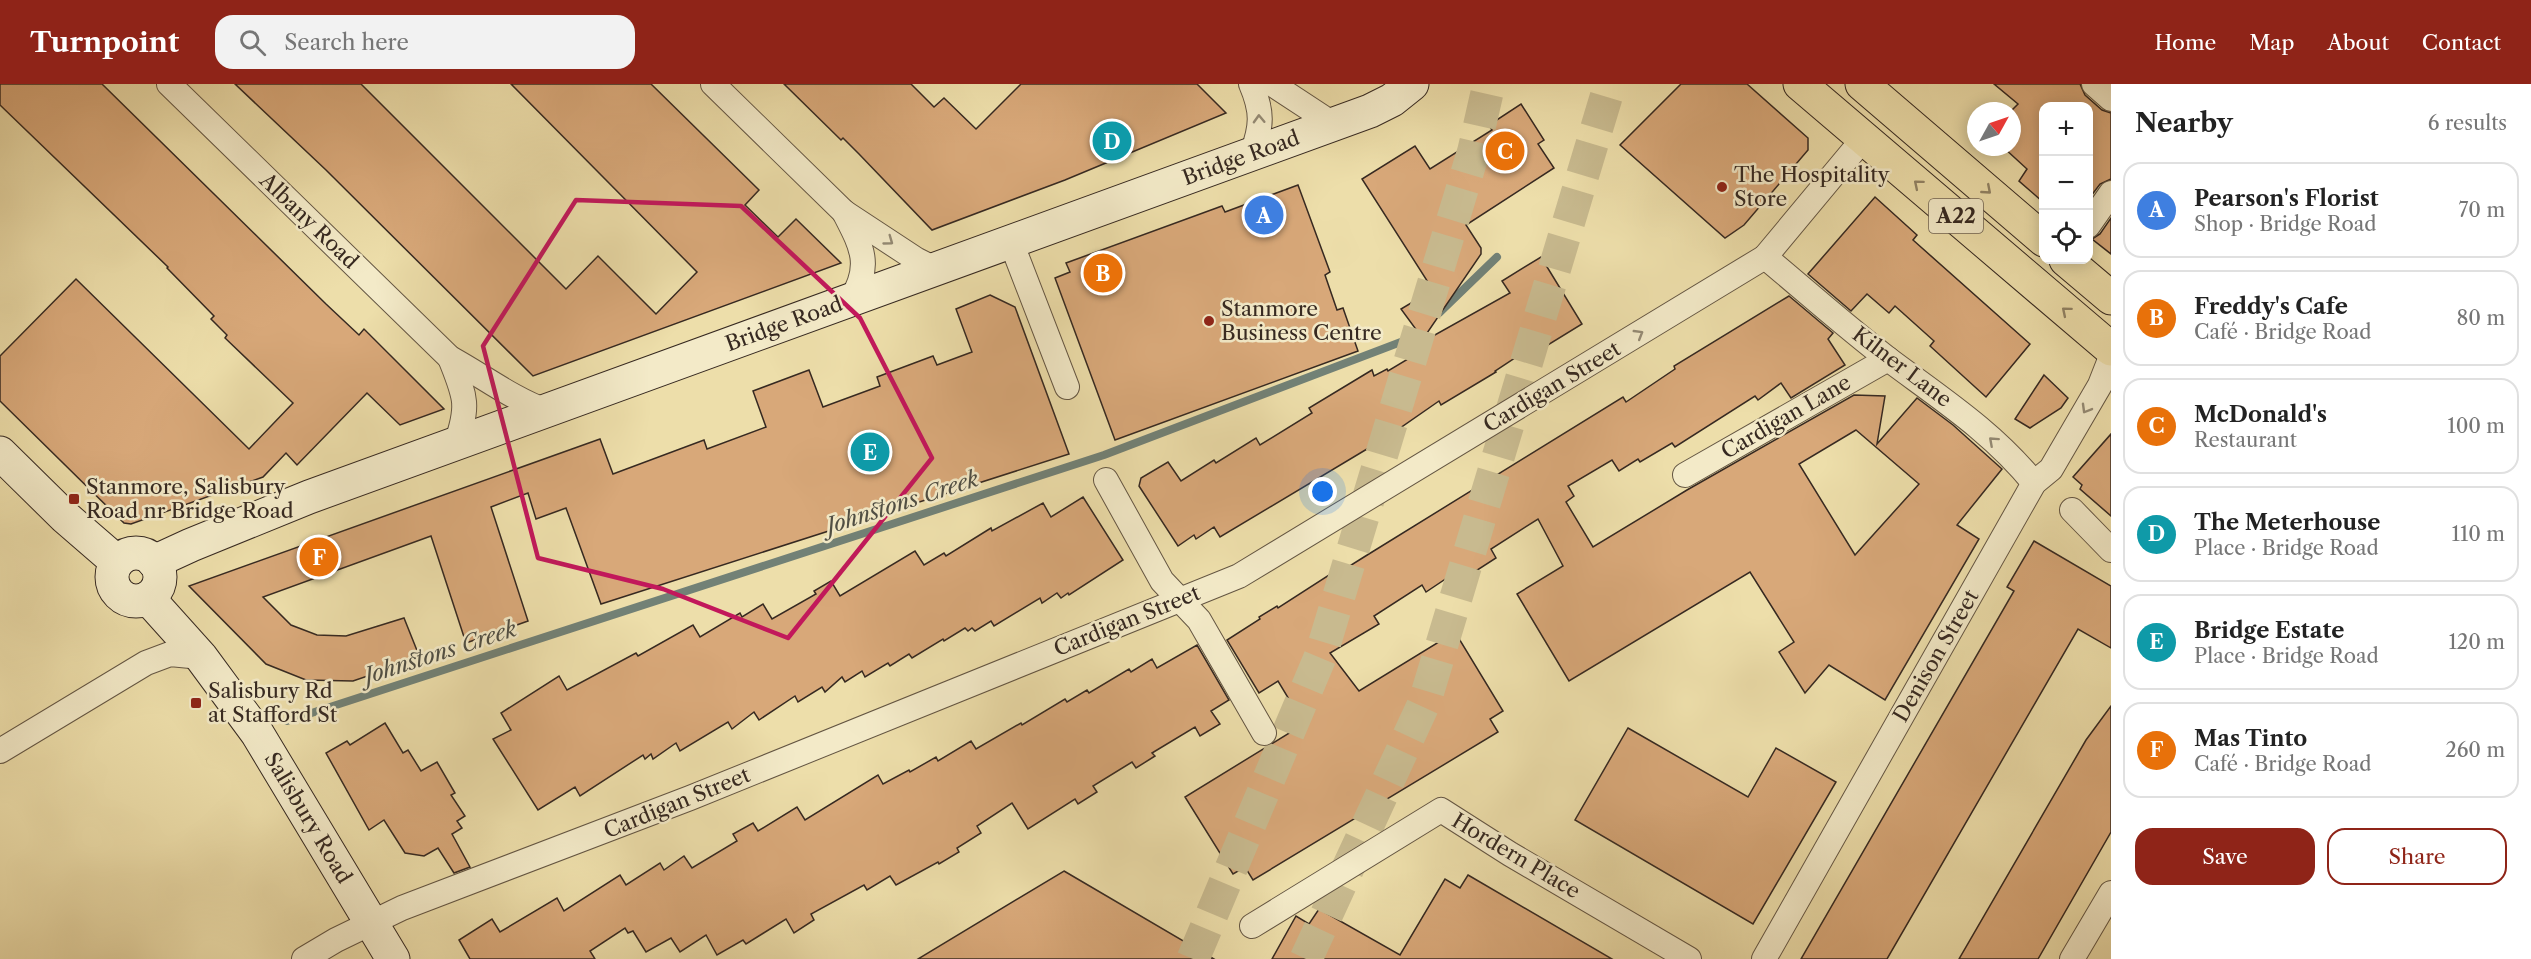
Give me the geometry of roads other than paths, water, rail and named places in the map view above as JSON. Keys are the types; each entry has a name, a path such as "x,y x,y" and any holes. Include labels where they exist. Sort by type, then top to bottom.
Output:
{"highway":[{"name":"A22","path":"1800,84 2111,349"},
{"name":"A22","path":"1862,84 2039,237"},
{"path":"2071,264 2111,298"}],"main road":[{"name":"Bridge Road","path":"154,562 191,544 309,497 1333,124 1392,99 1412,84"},
{"path":"0,453 64,517 117,562"},
{"path":"135,554 148,557 154,562 159,582 153,594 148,598 132,601 117,592 112,577 117,562 122,557 135,554"},
{"name":"Salisbury Road","path":"148,598 201,657 257,733 393,959"}],"street":[{"name":"Albany Road","path":"169,84 450,358 478,373 502,391 546,411"},
{"path":"713,84 844,212 917,260 936,269"},
{"path":"1251,84 1261,115 1259,133 1252,154"},
{"path":"1272,84 1308,110 1333,124"},
{"path":"2094,84 2111,99"},
{"name":"Cardigan Street","path":"304,959 336,940 402,908 690,798 1239,576 1765,257 1864,138"},
{"path":"2093,219 2111,193"},
{"path":"844,212 858,238 864,259 859,287 851,300"},
{"path":"1011,242 1067,387"},
{"name":"Kilner Lane","path":"1765,257 1888,359 1954,406 2016,463 2034,483"},
{"name":"Denison Street","path":"1764,959 2034,483 2051,469 2100,385 2111,357"},
{"name":"Albany Road","path":"450,358 466,405 456,444"},
{"name":"Cardigan Lane","path":"1685,475 1888,359"},
{"path":"1106,480 1162,581 1199,620 1264,733"},
{"path":"2072,510 2111,550"},
{"path":"0,751 146,663 170,654 201,657"},
{"name":"Hordern Place","path":"1252,926 1441,810 1510,854 1689,959"},
{"path":"2072,959 2111,893"}],"waterway":[{"name":"Johnstons Creek","path":"1439,313 1497,257"},
{"name":"Johnstons Creek","path":"287,721 1104,455 1414,337 1426,325"}],"tunnel":[{"path":"1193,959 1321,655 1474,150 1489,84"},
{"path":"1306,959 1425,701 1610,84"}],"place":[{"name":"The Meterhouse","path":"1112,141"},
{"name":"McDonald's","path":"1505,151"},
{"name":"The Hospitality Store","path":"1722,187"},
{"name":"Pearson's Florist","path":"1264,215"},
{"name":"Freddy's Cafe","path":"1103,273"},
{"name":"Stanmore Business Centre","path":"1209,321"},
{"name":"Bridge Estate","path":"870,452"},
{"name":"Stanmore, Salisbury Road nr Bridge Road","path":"74,499"},
{"name":"Mas Tinto","path":"319,557"},
{"name":"Salisbury Rd at Stafford St","path":"196,703"}]}
